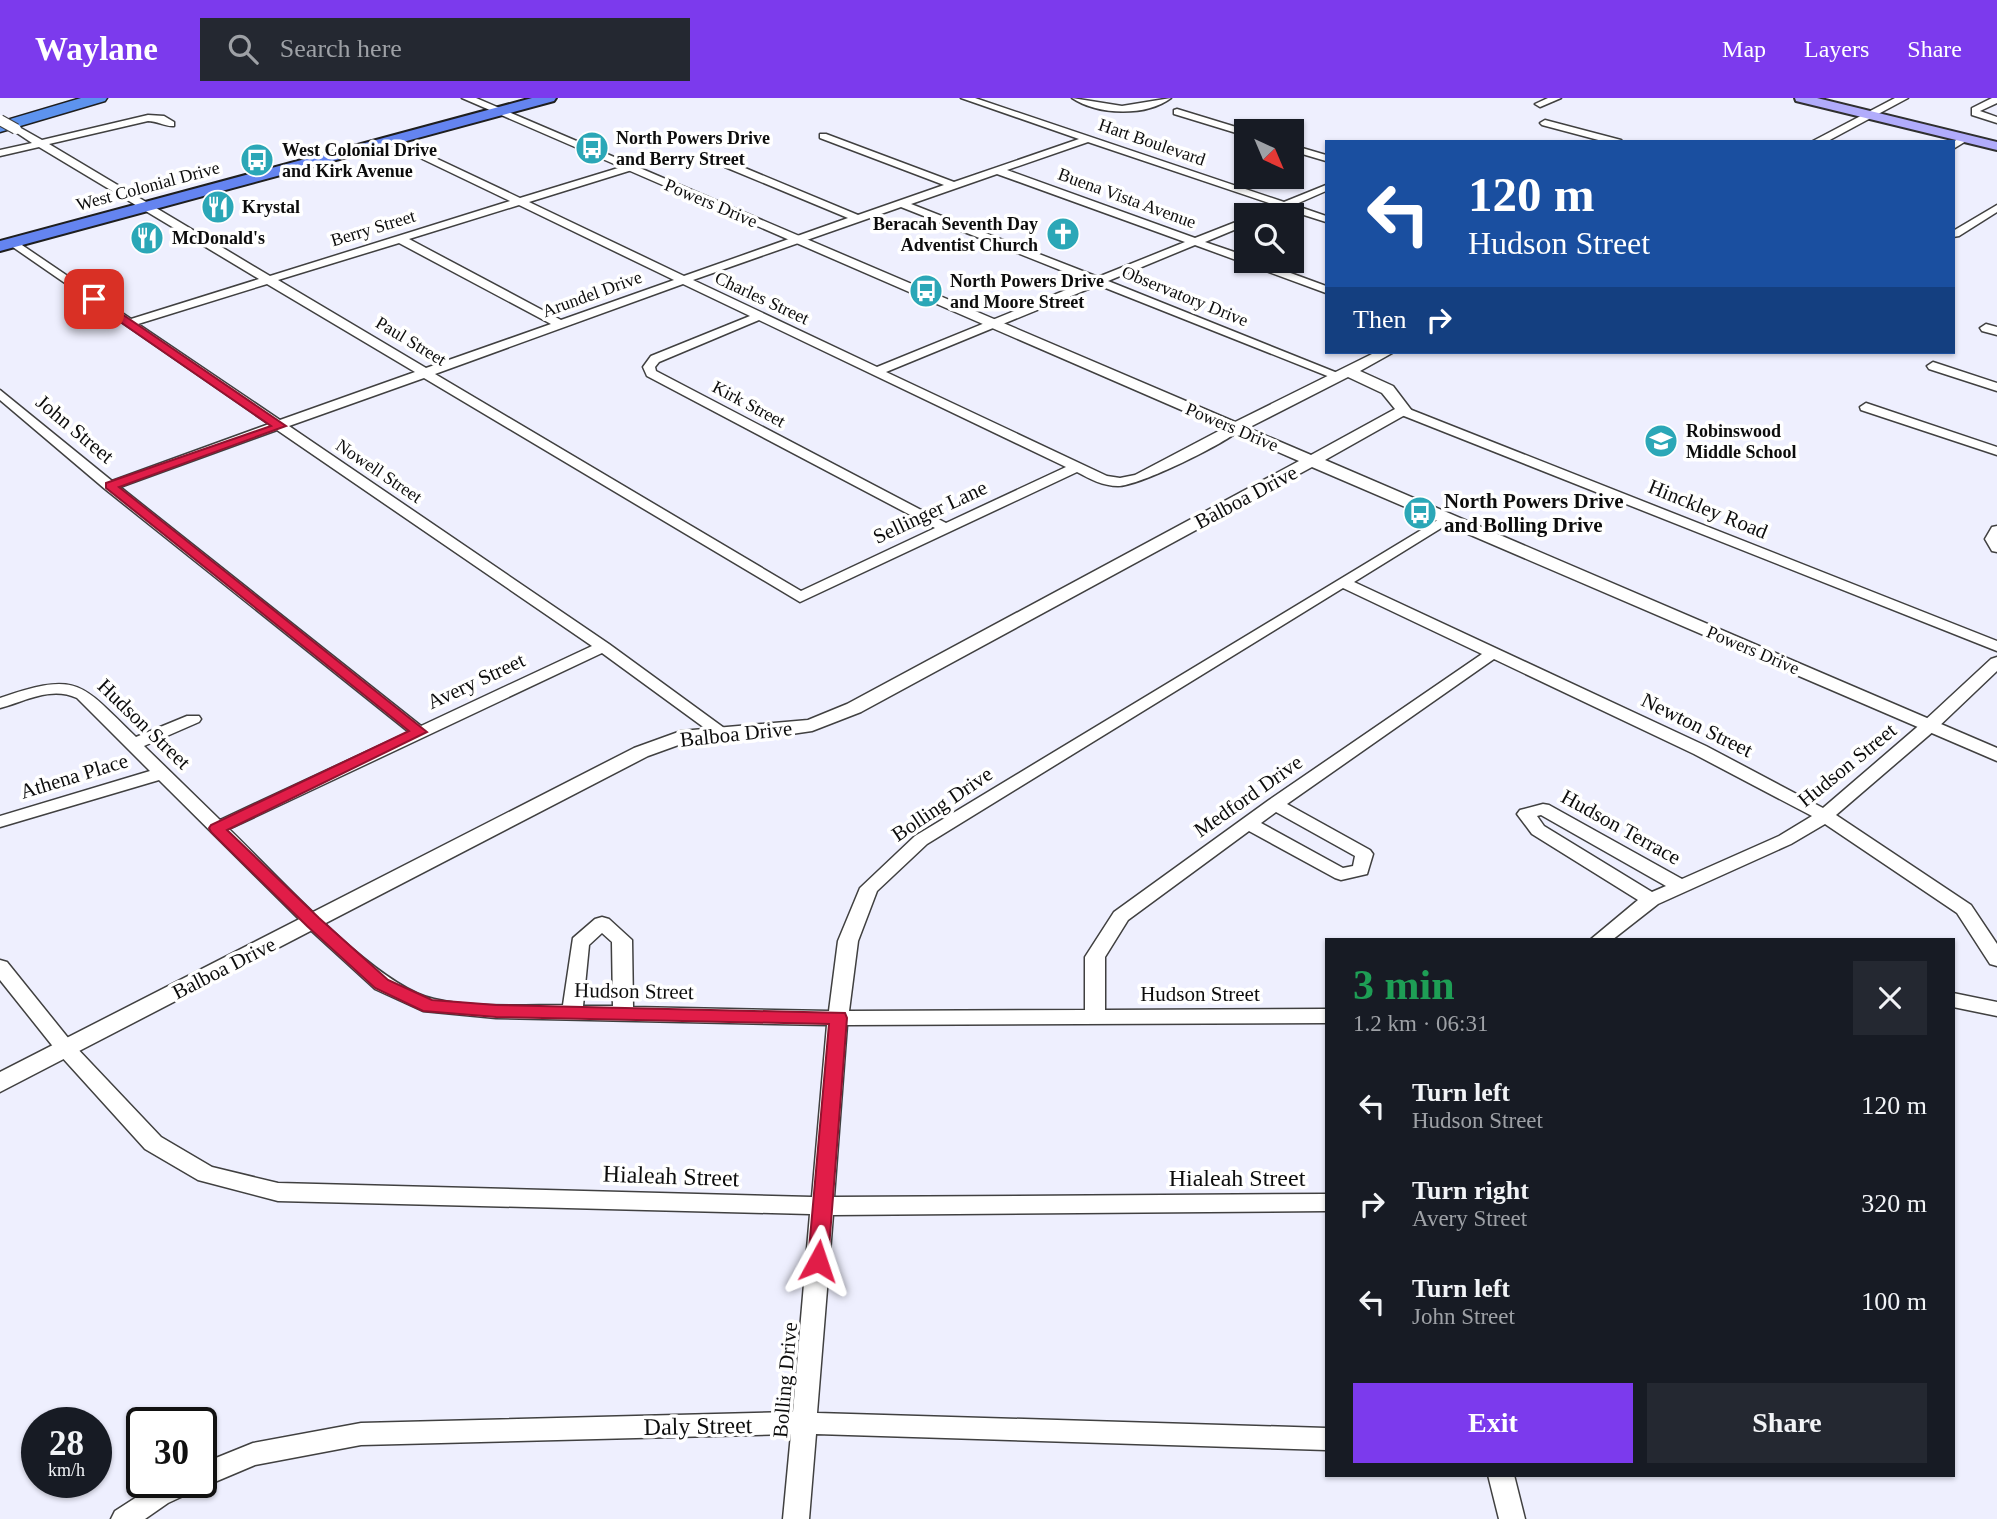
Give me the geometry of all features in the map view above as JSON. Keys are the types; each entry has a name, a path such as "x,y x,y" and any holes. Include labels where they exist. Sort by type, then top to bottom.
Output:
{"highway":[{"path":"0,118 59,98"},
{"path":"8,128 99,98"},
{"name":"West Colonial Drive","path":"141,202 390,140 491,109 514,98"},
{"name":"West Colonial Drive","path":"4,241 491,109 549,98"}],"main road":[{"path":"1801,98 1997,146"}],"street":[{"name":"Powers Drive","path":"467,98 1997,755"},
{"name":"Hart Boulevard","path":"966,98 1279,203"},
{"path":"1077,98 1136,109 1153,106 1166,98"},
{"path":"1540,104 1556,98"},
{"path":"1820,140 1903,98"},
{"path":"1995,100 1975,110 1975,113 1997,120"},
{"path":"1177,112 1234,129"},
{"path":"0,153 154,117 171,124"},
{"name":"Paul Street","path":"0,118 8,128 141,202 800,597"},
{"path":"1545,123 1610,140"},
{"path":"823,136 953,185"},
{"path":"1955,145 1966,138"},
{"name":"Arundel Drive","path":"110,486 856,218 1088,139"},
{"name":"Charles Street","path":"390,140 1104,480 1120,482 1159,468 1200,444 1235,428"},
{"path":"1304,152 1325,158"},
{"path":"729,165 856,218"},
{"name":"Berry Street","path":"129,323 628,168"},
{"name":"Buena Vista Avenue","path":"996,170 1234,256"},
{"path":"1290,203 1325,188"},
{"name":"Observatory Drive","path":"900,203 1344,374"},
{"path":"1955,234 1997,208"},
{"name":"Hart Boulevard","path":"1304,211 1325,219"},
{"path":"876,372 1234,226"},
{"path":"400,239 560,324"},
{"name":"Nowell Street","path":"4,241 281,426 603,647 723,733"},
{"name":"Buena Vista Avenue","path":"1281,273 1325,290"},
{"name":"Kirk Street","path":"760,316 654,359 649,368 651,373 945,528"},
{"path":"1235,428 1383,354"},
{"path":"1933,366 1997,387"},
{"path":"1344,374 1388,388 1398,398 1404,411"},
{"name":"John Street","path":"0,394 110,486 419,732"},
{"path":"1866,407 1997,451"},
{"name":"Balboa Drive","path":"0,1083 641,752 681,737 771,731 812,725 854,708 1404,411"},
{"name":"Hinckley Road","path":"1404,411 1997,646"},
{"name":"Sellinger Lane","path":"800,597 1077,467"},
{"name":"Bolling Drive","path":"796,1519 838,1018 848,941 869,888 921,840 1446,519"},
{"path":"1996,547 1992,539 1997,530"},
{"name":"Newton Street","path":"1342,582 1700,750 1825,816 1964,909 1997,959"},
{"name":"Avery Street","path":"217,828 603,647"},
{"name":"Medford Drive","path":"1095,1018 1095,957 1121,916 1275,804 1493,653"},
{"name":"Hudson Street","path":"1602,938 1651,900 1785,840 1825,816 1929,726 1997,662"},
{"name":"Hudson Street","path":"0,703 38,691 64,688 83,695 313,922 382,984 430,1006 572,1013 838,1018 1325,1016"},
{"path":"132,744 193,719"},
{"name":"Athena Place","path":"0,822 117,789 162,773"},
{"path":"1249,824 1341,874 1360,870 1364,854 1275,804"},
{"name":"Hudson Terrace","path":"1651,900 1538,830 1526,814 1543,809 1680,886"},
{"path":"572,1013 580,943 602,923 622,940 623,1014"},
{"name":"Hialeah Street","path":"0,967 66,1049 153,1143 206,1174 278,1192 822,1206 1325,1203"},
{"path":"1955,1000 1997,1009"},
{"name":"Daly Street","path":"217,1469 253,1454 361,1434 804,1423 1325,1439"},
{"path":"1502,1477 1512,1519"},
{"path":"124,1519 155,1498"}],"place":[{"name":"North Powers Drive and Berry Street","path":"592,148"},
{"name":"West Colonial Drive and Kirk Avenue","path":"257,160"},
{"name":"Krystal","path":"218,207"},
{"name":"Beracah Seventh Day Adventist Church","path":"1063,234"},
{"name":"McDonald's","path":"147,238"},
{"name":"North Powers Drive and Moore Street","path":"926,291"},
{"name":"Robinswood Middle School","path":"1661,441"},
{"name":"North Powers Drive and Bolling Drive","path":"1420,513"}],"route":[{"path":"94,299 281,426 110,486 419,732 217,828 313,922 382,984 430,1006 496,1011 838,1018 818,1261"}]}
